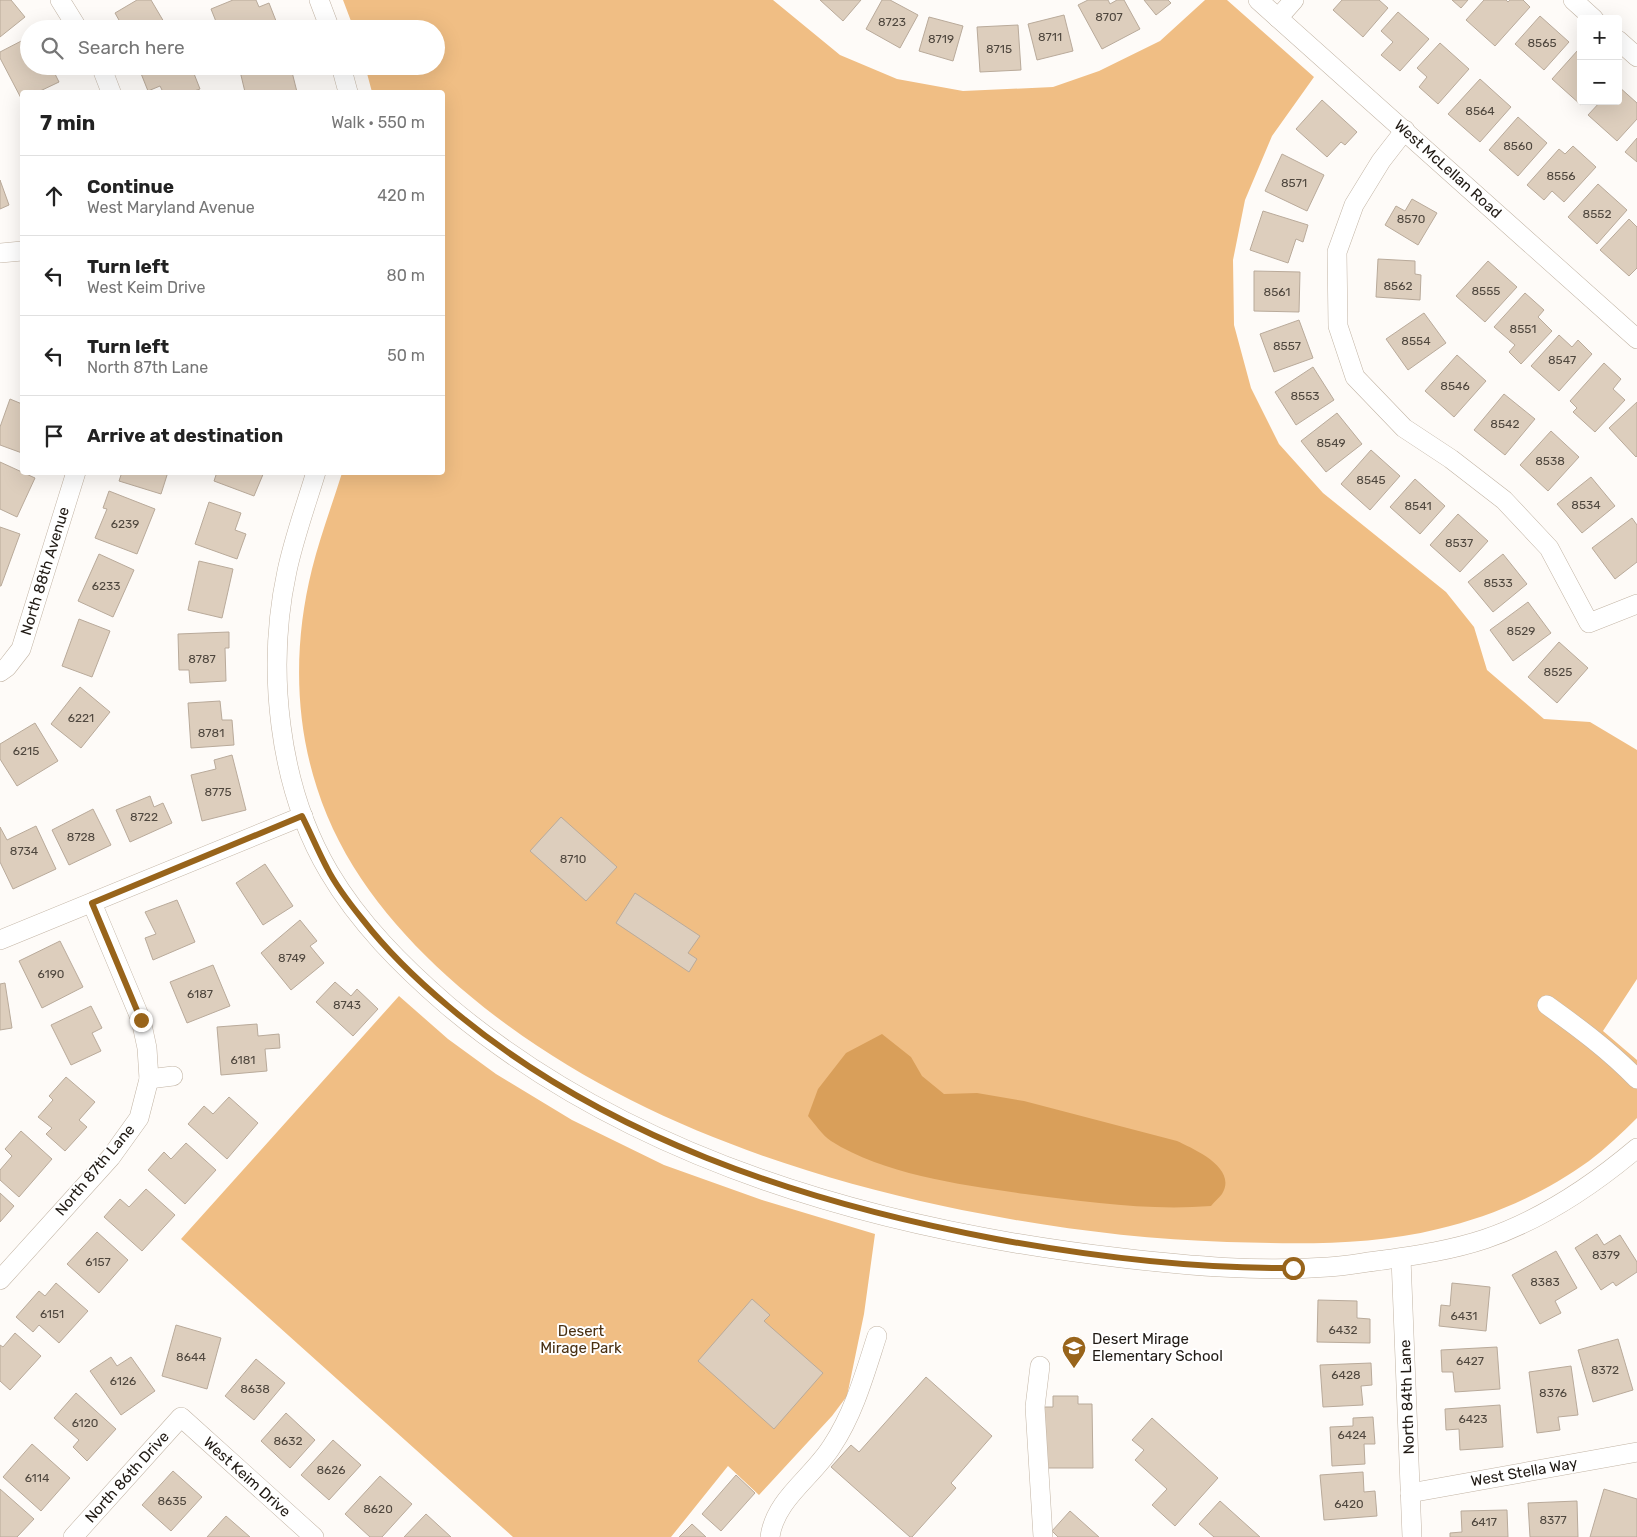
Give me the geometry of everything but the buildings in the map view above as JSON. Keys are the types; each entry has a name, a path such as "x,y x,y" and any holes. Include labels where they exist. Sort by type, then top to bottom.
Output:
{"street":[{"path":"60,0 72,20"},
{"path":"319,0 327,20"},
{"name":"West McLellan Road","path":"1258,0 1637,338"},
{"path":"1278,18 1294,0"},
{"path":"1575,1 1590,15"},
{"path":"1622,44 1637,57"},
{"path":"105,75 110,90"},
{"path":"343,75 347,90"},
{"path":"1405,130 1381,161 1354,205 1337,252 1338,326 1355,377 1404,428 1451,459 1504,500 1549,548 1589,623 1637,604"},
{"path":"0,253 20,252"},
{"name":"North 88th Avenue","path":"4,669 21,649 75,475"},
{"path":"315,475 288,567 281,606 278,658 280,711 287,766 302,816 328,871 362,920 395,957 431,991 489,1039 555,1083 620,1120 686,1150 770,1181 842,1204 965,1233 1071,1252 1182,1265 1267,1269 1330,1267 1401,1258 1431,1253 1486,1238 1539,1216 1585,1188 1637,1148"},
{"path":"0,940 302,816"},
{"name":"North 87th Lane","path":"0,1280 111,1156 139,1118 149,1079 147,1048 141,1020 92,903"},
{"path":"1547,1006 1617,1058 1637,1079"},
{"path":"149,1079 173,1076"},
{"name":"North 84th Lane","path":"1401,1258 1412,1537"},
{"path":"770,1537 771,1525 781,1507 832,1447 856,1400 877,1336"},
{"path":"1040,1366 1035,1408 1043,1537"},
{"name":"North 86th Drive","path":"73,1537 181,1417"},
{"name":"West Keim Drive","path":"181,1417 314,1537"},
{"name":"West Stella Way","path":"1410,1493 1637,1452"}],"green space":[{"path":"343,0 773,0 840,55 897,79 963,91 1053,87 1099,71 1160,41 1205,0 1227,0 1314,77 1272,136 1245,200 1233,260 1234,325 1251,388 1279,444 1323,493 1446,592 1474,627 1487,670 1544,719 1590,722 1637,750 1637,979 1603,1031 1637,1060 1637,1118 1589,1161 1536,1193 1478,1218 1412,1235 1333,1243 1280,1243 1227,1242 1120,1235 1049,1225 943,1206 809,1171 744,1149 679,1123 617,1093 557,1059 500,1020 447,976 387,913 369,890 339,842 317,788 309,761 301,707 300,651 306,596 319,545 341,475 445,475 445,90 371,90 367,75 445,75 445,20 351,20"},
{"name":"Desert Mirage Park","path":"399,996 448,1039 496,1074 572,1120 664,1165 762,1200 875,1234 864,1314 847,1396 832,1416 759,1495 728,1466 671,1537 513,1537 181,1239"}],"shaded area":[{"path":"882,1034 911,1057 922,1076 944,1094 977,1093 1024,1101 1177,1141 1203,1154 1219,1168 1224,1176 1225,1185 1222,1194 1211,1206 1141,1207 1095,1203 976,1187 925,1177 852,1153 828,1139 808,1116 818,1089 846,1053"}],"place":[{"name":"Desert Mirage Elementary School","path":"1074,1369"}],"route":[{"path":"141,1020 92,903 302,816 328,871 362,920 395,957 431,991 469,1024 510,1054 555,1083 636,1127 686,1150 735,1169 842,1204 965,1233 1041,1248 1182,1265 1267,1269 1293,1268"}]}
